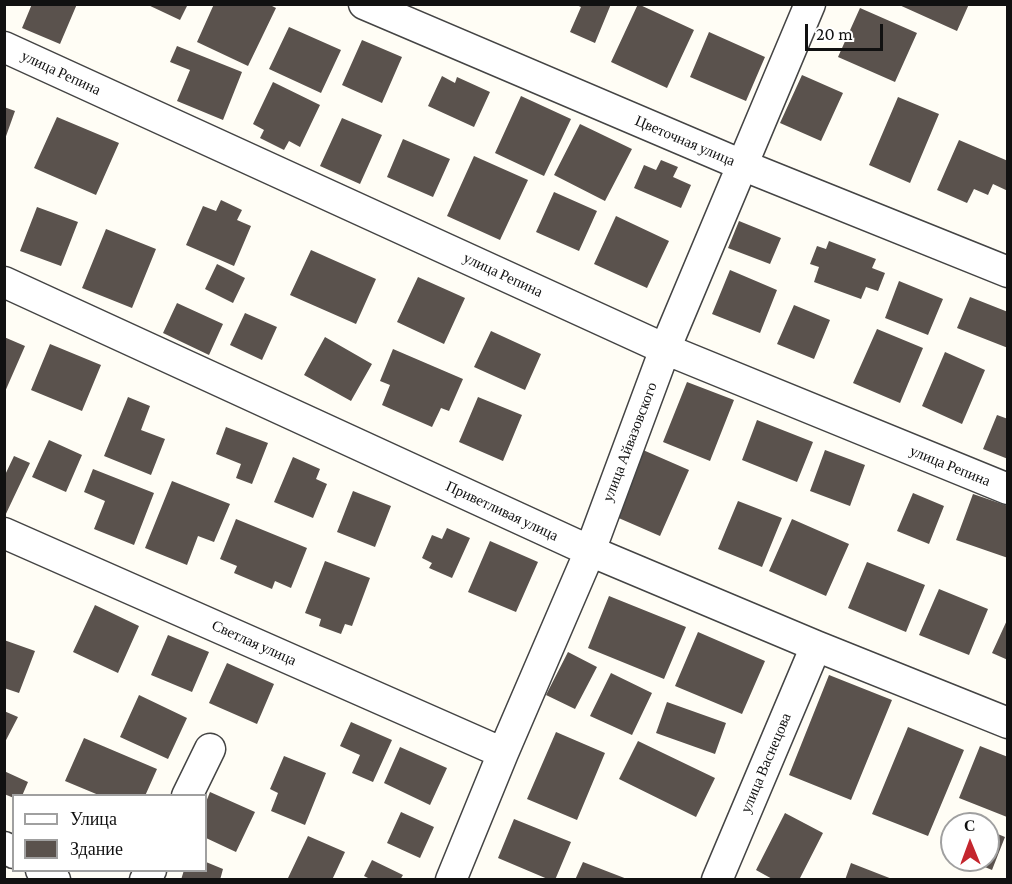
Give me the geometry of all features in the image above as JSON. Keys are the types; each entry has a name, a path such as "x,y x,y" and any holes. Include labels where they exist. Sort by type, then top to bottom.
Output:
{"street":[{"name":"Цветочная улица","path":"364,4 742,165 1006,267"},
{"name":"улица Айвазовского","path":"451,879 590,551 665,349 810,4"},
{"name":"улица Репина","path":"4,47 665,349 1008,489"},
{"name":"Приветливая улица","path":"4,282 590,551 816,646 1008,723"},
{"name":"Светлая улица","path":"4,533 503,753"},
{"name":"улица Васнецова","path":"717,879 816,646"},
{"path":"188,794 210,749"}],"building":[{"path":"32,4 77,4 60,44 22,28"},
{"path":"146,4 188,4 180,20"},
{"path":"214,4 268,4 276,8 248,66 197,42"},
{"path":"574,4 611,4 595,43 570,32 581,7"},
{"path":"638,4 694,30 667,88 611,62"},
{"path":"897,4 969,4 957,31"},
{"path":"860,8 917,33 895,82 838,57"},
{"path":"289,27 341,50 321,93 269,69"},
{"path":"709,32 765,57 746,101 690,77"},
{"path":"362,40 402,57 382,103 342,85"},
{"path":"177,46 242,72 223,120 177,101 190,70 170,62"},
{"path":"802,75 843,93 821,141 780,123"},
{"path":"442,76 455,83 457,77 490,92 474,127 428,106"},
{"path":"273,82 320,105 300,147 289,141 284,150 260,138 264,130 253,124"},
{"path":"521,96 571,119 544,176 495,153"},
{"path":"898,97 939,114 910,183 869,165"},
{"path":"4,107 15,111 5,139 4,138"},
{"path":"57,117 119,143 96,195 34,168"},
{"path":"342,118 382,135 360,184 320,166"},
{"path":"580,124 632,149 605,201 554,175"},
{"path":"403,139 450,159 433,197 387,177"},
{"path":"959,140 1008,161 1008,191 993,184 988,195 974,189 967,203 937,190"},
{"path":"474,156 528,180 500,240 447,216"},
{"path":"661,160 678,167 673,177 691,185 681,208 634,188 644,165 656,170"},
{"path":"554,192 597,211 579,251 536,232"},
{"path":"221,200 242,210 237,220 251,226 234,266 186,245 203,206 216,211"},
{"path":"37,207 78,222 61,266 20,251"},
{"path":"616,216 669,241 647,288 594,264"},
{"path":"739,221 781,238 770,264 728,248"},
{"path":"106,229 156,249 132,308 82,288"},
{"path":"829,241 876,259 872,268 885,273 878,291 866,287 861,299 814,282 819,267 810,264 817,246 826,249"},
{"path":"311,250 376,279 356,324 290,295"},
{"path":"217,264 245,278 233,303 205,289"},
{"path":"730,270 777,290 760,333 712,314"},
{"path":"418,277 465,298 444,344 397,322"},
{"path":"899,281 943,299 928,335 885,318"},
{"path":"970,297 1008,312 1008,348 957,328"},
{"path":"177,303 223,324 209,355 163,333"},
{"path":"794,305 830,320 814,359 777,344"},
{"path":"245,313 277,327 262,360 230,345"},
{"path":"877,329 923,348 900,403 853,383"},
{"path":"491,331 541,354 525,390 474,367"},
{"path":"4,337 25,346 4,394"},
{"path":"325,337 372,364 351,401 304,375"},
{"path":"50,344 101,365 82,411 31,390"},
{"path":"393,349 463,379 449,411 441,408 432,427 382,405 390,385 380,381"},
{"path":"945,352 985,370 962,424 922,406"},
{"path":"687,382 734,400 710,461 663,442"},
{"path":"128,397 150,406 141,430 165,439 151,475 104,456"},
{"path":"478,397 522,415 503,461 459,442"},
{"path":"997,415 1008,419 1008,459 983,449"},
{"path":"757,420 813,442 797,482 742,460"},
{"path":"226,427 268,443 252,484 236,478 241,464 216,454"},
{"path":"49,440 82,455 66,492 32,477"},
{"path":"643,450 689,470 660,536 614,516"},
{"path":"825,450 865,465 850,506 810,491"},
{"path":"14,456 30,463 4,518 4,477"},
{"path":"293,457 320,469 316,479 327,484 313,518 274,502"},
{"path":"93,469 154,493 134,545 94,529 105,501 84,492"},
{"path":"172,481 230,504 214,542 198,536 187,565 145,548"},
{"path":"353,491 391,506 375,547 337,532"},
{"path":"913,493 944,506 929,544 897,531"},
{"path":"973,494 1008,506 1008,558 956,540"},
{"path":"738,501 782,518 762,567 718,549"},
{"path":"236,519 307,548 291,588 275,581 272,589 234,573 237,566 220,559"},
{"path":"792,519 849,544 826,596 769,571"},
{"path":"447,528 470,538 452,578 429,568 432,563 422,558 432,535 442,539"},
{"path":"490,541 538,562 516,612 468,592"},
{"path":"325,561 370,578 352,626 345,624 341,634 319,626 321,619 305,613"},
{"path":"867,562 925,585 906,632 848,608"},
{"path":"939,589 988,609 969,655 919,635"},
{"path":"609,596 686,627 664,679 588,648"},
{"path":"95,605 139,626 118,673 73,652"},
{"path":"1008,618 1008,660 992,653"},
{"path":"698,632 765,661 742,714 675,686"},
{"path":"168,635 209,652 192,692 151,675"},
{"path":"4,640 35,651 19,693 4,688"},
{"path":"568,652 597,667 575,709 546,695"},
{"path":"227,663 274,684 257,724 209,703"},
{"path":"611,673 652,693 632,735 590,716"},
{"path":"829,675 892,700 851,800 789,775"},
{"path":"139,695 187,718 168,759 120,737"},
{"path":"667,702 726,723 715,754 656,733"},
{"path":"4,711 18,717 4,744"},
{"path":"351,722 392,740 373,782 352,773 360,755 340,746"},
{"path":"908,727 964,750 928,836 872,814"},
{"path":"556,732 605,753 577,820 527,799"},
{"path":"84,738 157,769 146,794 96,794 65,781"},
{"path":"638,741 715,778 696,817 619,779"},
{"path":"980,746 1008,757 1007,817 1000,814 1000,812 994,812 959,798"},
{"path":"400,747 447,768 430,805 384,783"},
{"path":"284,756 326,773 305,825 271,811 278,793 270,789"},
{"path":"4,771 28,782 23,794 12,794 12,797 4,794"},
{"path":"210,792 255,812 236,852 207,838 207,800"},
{"path":"401,812 434,827 420,858 387,843"},
{"path":"785,813 823,833 799,880 774,880 756,870"},
{"path":"514,819 571,842 555,880 550,880 498,858"},
{"path":"1000,835 1005,837 1000,850"},
{"path":"308,836 345,852 332,880 292,880 288,878"},
{"path":"372,860 403,875 400,880 372,880 364,876"},
{"path":"207,862 223,869 220,880 181,880 183,872 207,872"},
{"path":"583,862 627,879 627,880 575,880"},
{"path":"851,863 892,879 892,880 845,880"}]}
